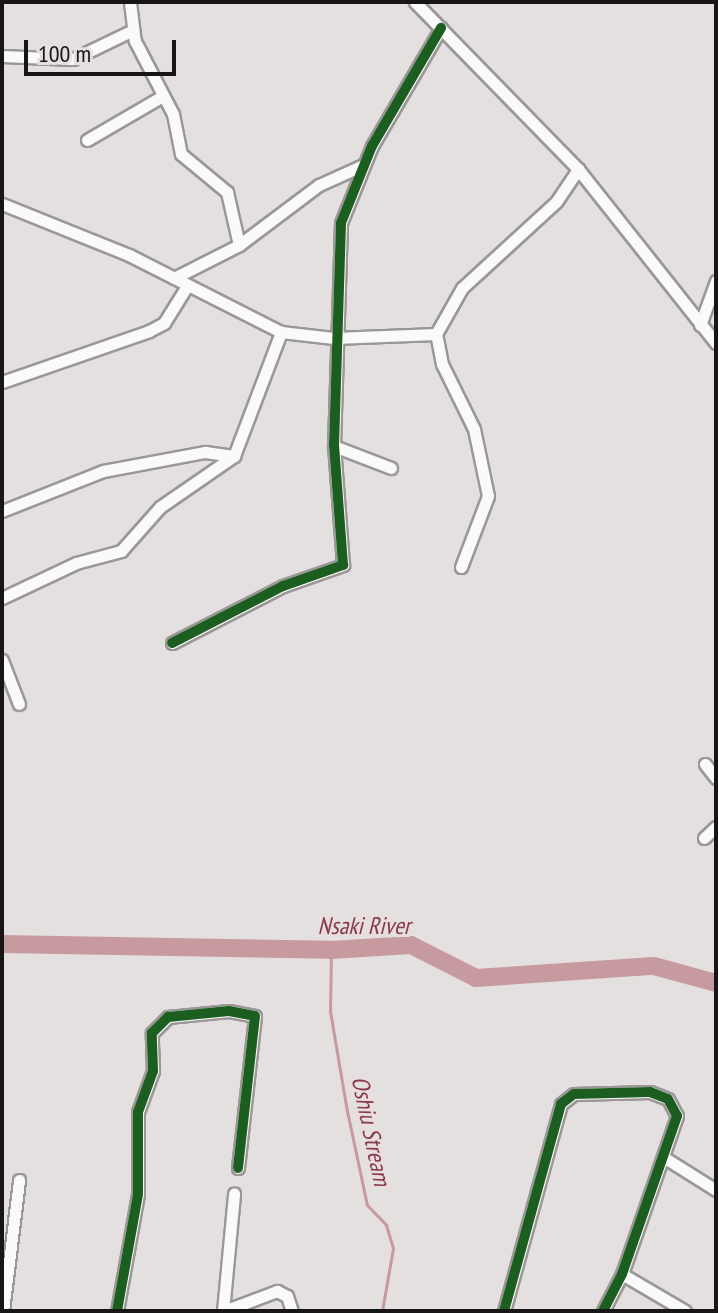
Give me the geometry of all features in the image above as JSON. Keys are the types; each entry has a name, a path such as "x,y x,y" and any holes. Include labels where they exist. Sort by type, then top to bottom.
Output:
{"street":[{"path":"130,2 133,30 161,97 173,114 181,154 227,192 239,245"},
{"path":"415,2 578,169 716,343"},
{"path":"172,643 283,586 343,565 334,446 334,338 341,223 363,165 441,28"},
{"path":"2,56 73,59 133,30"},
{"path":"87,140 161,97"},
{"path":"174,278 239,245 319,185 363,165"},
{"path":"461,567 488,496 474,429 442,364 436,334 462,288 556,202 578,169"},
{"path":"2,204 174,278 281,332 334,338 436,334"},
{"path":"700,325 716,281"},
{"path":"2,382 149,331 164,323 187,286"},
{"path":"2,598 76,563 121,551 160,507 234,456 281,332"},
{"path":"334,446 391,468"},
{"path":"2,511 103,471 205,452 234,456"},
{"path":"2,660 19,704"},
{"path":"705,764 716,778"},
{"path":"704,838 716,827"},
{"path":"117,1311 138,1194 138,1112 153,1071 152,1033 168,1017 229,1011 255,1016 238,1168"},
{"path":"504,1311 564,1099 636,1090 668,1099 677,1116 665,1158 639,1211 622,1274 603,1311"},
{"path":"665,1158 716,1190"},
{"path":"3,1309 19,1180"},
{"path":"234,1194 224,1311 277,1291 287,1296 292,1311"},
{"path":"622,1274 685,1311"}],"waterway":[{"name":"Nsaki River","path":"2,944 331,950 411,945 476,978 654,966 716,983"},
{"name":"Oshiu Stream","path":"331,950 330,1011 347,1111 367,1205 386,1225 393,1248 382,1311"}],"cycle path":[{"path":"172,643 283,586 343,565 334,446 341,223 372,146 441,28"},
{"path":"117,1311 138,1194 138,1112 153,1071 152,1033 168,1017 229,1011 255,1016 238,1168"},
{"path":"504,1311 561,1104 574,1094 650,1092 668,1099 677,1116 622,1274 603,1311"}]}
